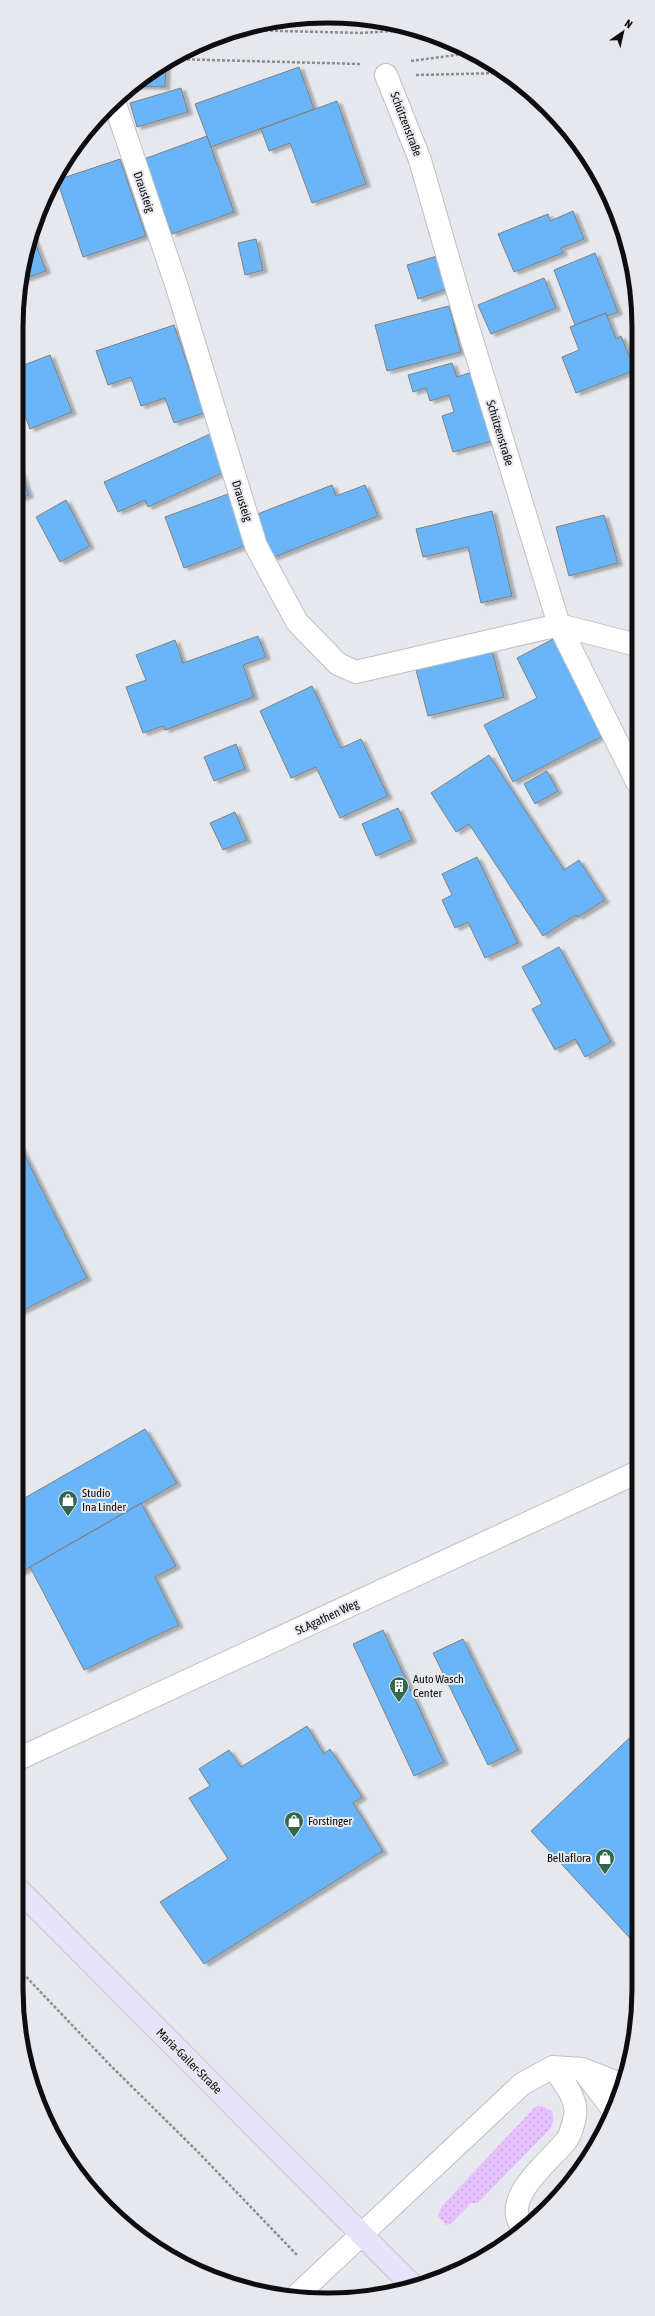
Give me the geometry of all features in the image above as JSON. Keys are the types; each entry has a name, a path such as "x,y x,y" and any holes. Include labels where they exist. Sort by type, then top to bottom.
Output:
{"main road":[{"name":"Maria-Gailer-Straße","path":"23,1894 409,2282"}],"street":[{"name":"Schützenstraße","path":"386,70 420,160 467,324 559,625 632,772"},
{"name":"Drausteig","path":"116,108 177,287 256,546 297,622 338,664 356,672 559,625"},
{"path":"559,625 632,644"},
{"name":"St.Agathen Weg","path":"23,1757 632,1475"},
{"path":"519,2224 516,2210 523,2190 567,2140 576,2115 571,2092 553,2067"},
{"path":"302,2291 522,2084 553,2067 582,2069 617,2083"},
{"path":"582,2069 609,2105"}],"path":[{"path":"261,31 360,33 396,31"},
{"path":"386,70 463,55"},
{"path":"183,60 386,70 495,73"},
{"path":"23,1973 108,2063 198,2152 279,2236"}],"shaded area":[{"path":"541,2106 552,2111 553,2122 550,2129 478,2203 471,2203 451,2224 446,2225 438,2216 442,2206 535,2107"}],"building":[{"path":"299,67 314,109 211,147 195,104"},
{"path":"166,69 165,87 142,86"},
{"path":"181,88 188,112 137,127 130,103"},
{"path":"337,101 366,184 312,203 290,143 269,151 261,129"},
{"path":"207,136 234,212 172,234 144,159"},
{"path":"120,159 146,236 83,257 59,185 62,178"},
{"path":"573,211 584,239 561,248 563,253 514,272 498,234 548,214 550,221"},
{"path":"256,239 263,270 245,275 238,243"},
{"path":"35,242 46,271 28,278"},
{"path":"595,253 618,312 607,316 606,313 575,325 554,270"},
{"path":"437,256 447,289 418,299 407,265"},
{"path":"544,278 556,308 491,334 478,305"},
{"path":"449,306 461,352 387,371 375,325"},
{"path":"606,313 616,339 621,336 632,363 632,371 576,393 562,357 579,350 570,327"},
{"path":"174,325 204,413 174,423 165,398 141,406 131,377 108,385 96,351"},
{"path":"50,355 72,412 30,429 23,410 23,365"},
{"path":"452,363 457,377 472,372 492,441 453,452 442,416 454,412 449,395 430,401 426,388 413,392 408,375"},
{"path":"210,434 227,471 148,507 145,500 118,512 104,482"},
{"path":"23,478 29,495 23,497"},
{"path":"332,485 336,496 365,485 378,516 272,558 255,515"},
{"path":"228,494 247,545 184,568 165,517"},
{"path":"66,500 90,546 60,562 36,517"},
{"path":"492,511 512,596 481,603 468,547 423,557 416,529"},
{"path":"604,515 618,563 569,576 556,527"},
{"path":"258,636 266,657 243,665 254,697 165,730 163,726 143,733 126,687 146,680 136,655 175,640 183,663"},
{"path":"555,638 605,735 513,782 484,725 537,698 517,658"},
{"path":"492,650 504,697 428,716 416,670"},
{"path":"312,686 341,748 361,739 388,796 340,818 316,767 291,778 260,711"},
{"path":"236,744 245,769 214,781 204,757"},
{"path":"489,755 564,870 579,860 605,900 578,917 576,915 543,936 469,824 456,832 431,793"},
{"path":"547,771 558,791 535,804 524,784"},
{"path":"398,808 412,840 376,856 362,824"},
{"path":"235,812 247,840 223,850 210,823"},
{"path":"477,857 518,943 485,958 468,922 455,928 442,900 452,895 442,874"},
{"path":"559,947 611,1042 585,1057 575,1039 555,1050 532,1009 542,1004 522,967"},
{"path":"23,1152 87,1278 23,1310"},
{"path":"145,1429 177,1483 23,1571 23,1499"},
{"path":"141,1503 176,1566 155,1577 179,1625 84,1670 30,1567"},
{"name":"Auto Wasch Center","path":"383,1630 444,1762 414,1776 353,1644"},
{"path":"463,1639 518,1750 488,1765 433,1653"},
{"name":"Forstinger","path":"307,1726 324,1754 330,1749 362,1797 353,1803 383,1851 204,1964 160,1902 228,1859 189,1798 210,1786 199,1769 229,1750 241,1767"},
{"name":"Bellaflora","path":"632,1736 632,1940 531,1831"}],"place":[{"name":"Studio Ina Linder","path":"68,1517"},
{"name":"Auto Wasch Center","path":"399,1703"},
{"name":"Forstinger","path":"294,1838"},
{"name":"Bellaflora","path":"605,1875"}]}
